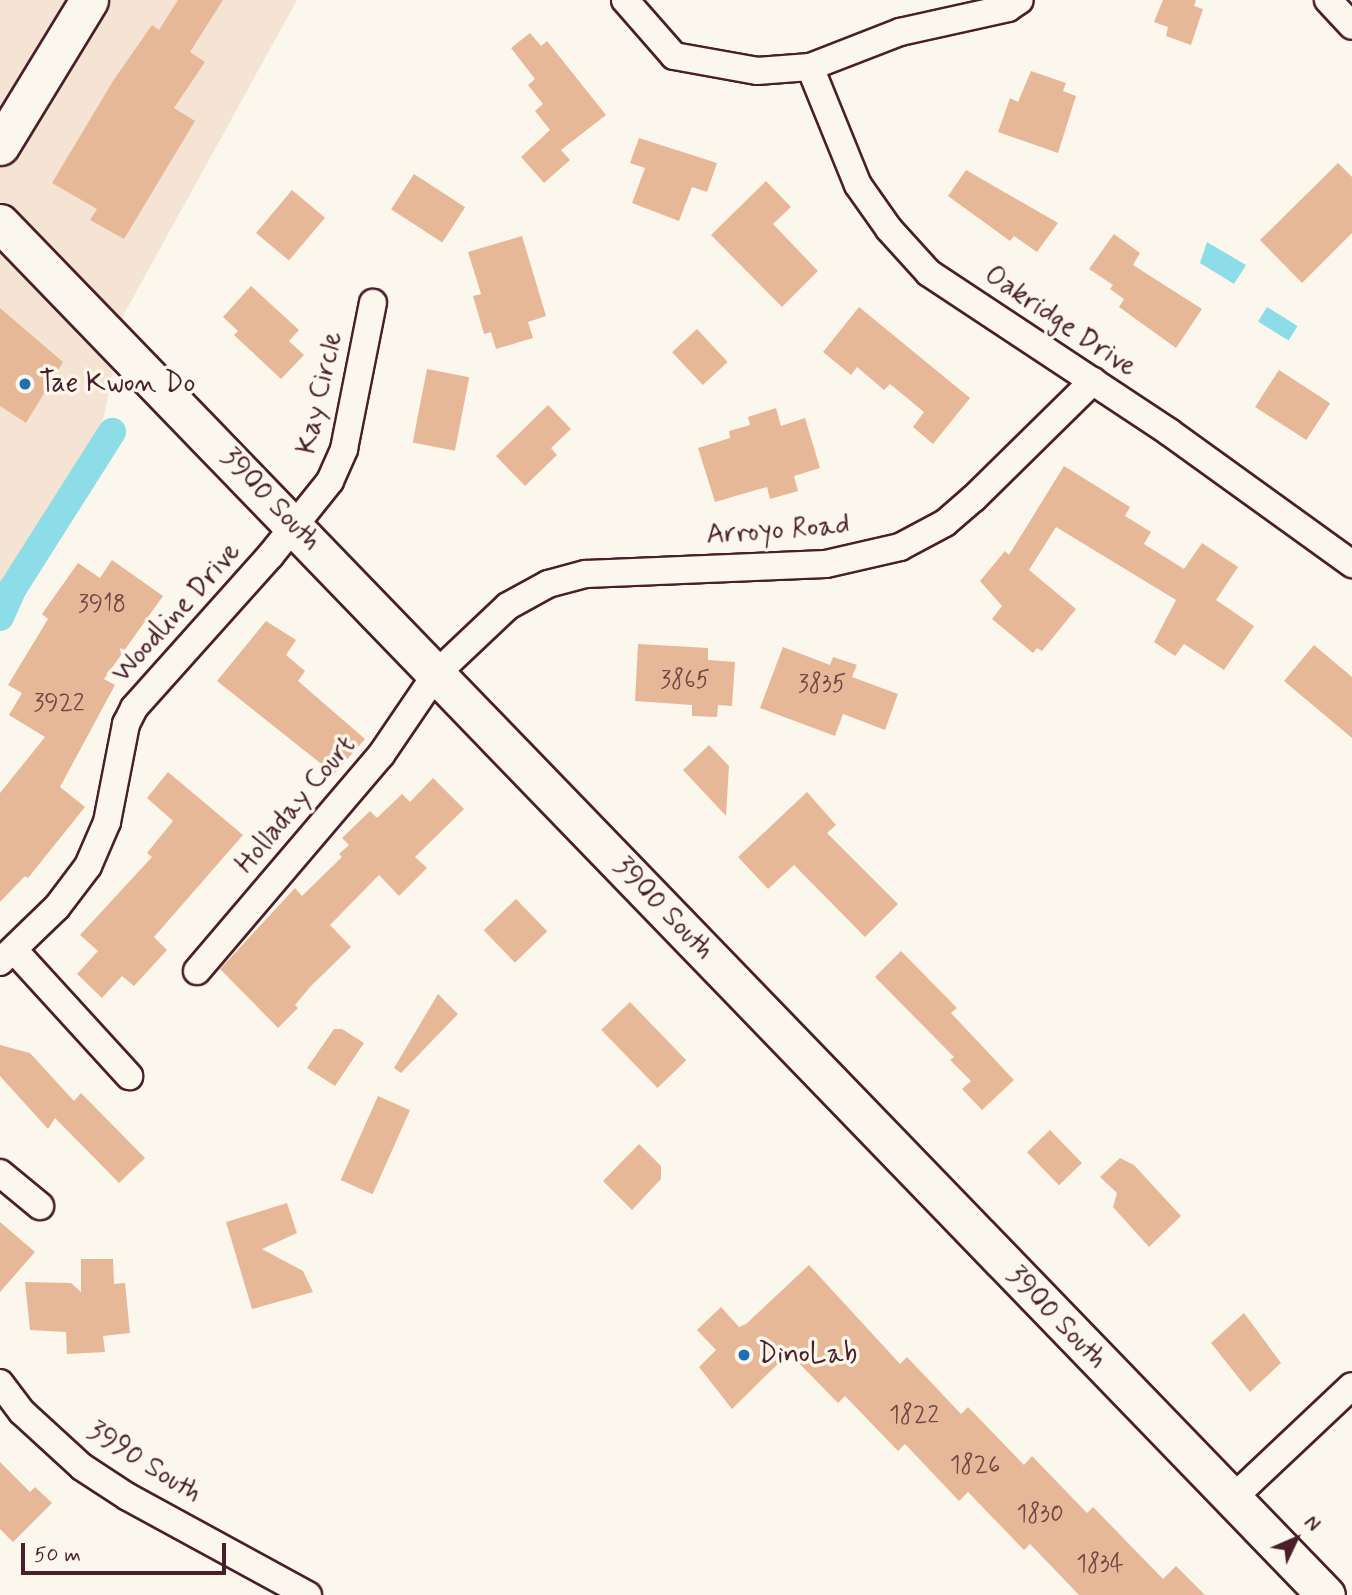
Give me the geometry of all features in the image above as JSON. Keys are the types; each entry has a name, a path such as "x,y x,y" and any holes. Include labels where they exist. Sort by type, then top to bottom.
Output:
{"main road":[{"path":"0,146 89,0"},
{"name":"3900 South","path":"0,223 1325,1595"}],"street":[{"path":"625,0 674,56 757,71 810,67 900,33 1008,8 1020,0"},
{"path":"1328,0 1352,26"},
{"name":"Oakridge Drive","path":"810,67 858,185 889,229 929,273 1093,382 1352,564"},
{"name":"Kay Circle","path":"294,526 330,481 341,457 373,303"},
{"name":"Arroyo Road","path":"436,674 508,606 568,578 617,570 826,565 900,547 944,523 974,499 1093,382"},
{"name":"Woodline Drive","path":"7,956 57,907 88,866 107,822 125,724 134,708 294,526"},
{"name":"Holladay Court","path":"197,971 381,755 436,674"},
{"path":"7,956 129,1076"},
{"path":"0,1173 40,1206"},
{"name":"3990 South","path":"0,1383 22,1412 82,1467 128,1497 308,1595"},
{"path":"1233,1498 1352,1386"}],"shaded area":[{"path":"0,0 297,0 124,314 104,417 0,601"}],"water":[{"path":"1207,242 1246,265 1234,284 1200,263"},
{"path":"1267,307 1298,326 1289,340 1258,321"}],"building":[{"path":"178,0 223,0 190,52 205,62 174,108 195,121 124,239 90,220 97,209 52,183 113,81 152,25 159,30"},
{"path":"1163,0 1196,0 1194,6 1203,9 1191,45 1166,36 1168,27 1154,22"},
{"path":"530,33 541,46 547,41 606,115 561,150 570,160 544,183 521,157 550,130 535,111 543,104 528,85 535,79 511,48"},
{"path":"1031,71 1066,83 1063,91 1076,96 1058,153 998,132 1010,98 1018,102"},
{"path":"639,138 717,163 707,192 692,187 679,221 632,203 645,168 630,163"},
{"path":"1338,163 1352,177 1352,233 1302,283 1260,240"},
{"path":"966,170 1058,223 1037,252 1014,236 1010,241 948,196"},
{"path":"414,174 465,207 442,242 391,209"},
{"path":"766,181 791,207 773,224 818,271 782,307 711,235"},
{"path":"292,190 325,218 289,261 256,233"},
{"path":"1114,234 1140,253 1133,265 1202,309 1176,348 1119,307 1124,299 1110,289 1113,285 1089,269"},
{"path":"522,236 546,316 528,322 533,338 496,349 491,332 484,334 473,296 481,294 468,252"},
{"path":"251,286 299,330 289,341 304,355 281,379 234,335 238,331 223,317"},
{"path":"859,307 970,398 933,444 913,427 924,412 890,384 884,390 857,367 851,375 823,352"},
{"name":"Tae Kwon Do","path":"0,308 63,362 26,423 0,406"},
{"path":"697,329 728,362 703,385 672,352"},
{"path":"427,369 469,377 455,451 413,443"},
{"path":"1279,370 1330,403 1306,440 1255,407"},
{"path":"548,405 571,429 551,448 557,455 525,486 496,456"},
{"path":"776,408 781,426 805,418 820,468 794,476 798,491 770,499 767,487 715,502 698,448 730,438 729,431 750,425 748,417"},
{"path":"1064,466 1130,507 1125,516 1151,532 1144,544 1184,569 1202,543 1238,567 1216,600 1254,626 1224,670 1184,644 1175,656 1154,642 1176,600 1056,527 1029,570 1076,609 1042,651 1037,648 1033,653 992,619 1002,606 980,581 1005,551 1009,555"},
{"path":"112,560 163,596 104,679 115,685 60,787 85,807 28,878 25,876 0,902 0,793 45,737 9,715 22,693 8,685 48,619 42,614 78,563 100,578"},
{"path":"266,621 296,640 286,655 305,671 298,681 365,739 334,774 217,681"},
{"path":"638,644 708,648 708,660 735,662 732,706 718,705 717,717 692,716 692,705 635,701"},
{"path":"1314,645 1352,677 1352,738 1284,681"},
{"path":"783,647 830,665 833,657 857,665 852,677 898,694 885,730 843,714 835,736 760,708"},
{"path":"709,745 729,766 726,816 683,770"},
{"path":"168,772 243,835 154,937 167,950 134,986 122,976 102,998 77,974 98,951 80,935 152,857 147,853 173,821 147,798"},
{"path":"433,778 464,809 415,857 427,868 399,896 379,875 330,925 351,947 310,987 295,1005 298,1008 278,1028 220,969 295,888 302,896 342,857 339,854 349,845 342,838 370,811 377,818 402,794 410,802"},
{"path":"807,792 836,825 827,833 898,904 865,937 794,865 768,889 738,857"},
{"path":"516,899 547,931 515,963 484,930"},
{"path":"901,951 957,1008 951,1013 1014,1080 982,1110 962,1089 971,1081 950,1060 954,1057 875,977"},
{"path":"438,994 458,1014 401,1073 394,1068"},
{"path":"630,1002 686,1060 657,1088 601,1030"},
{"path":"334,1029 342,1029 364,1043 335,1086 307,1068"},
{"path":"0,1045 30,1053 74,1101 81,1093 145,1158 119,1183 55,1118 48,1129 0,1076"},
{"path":"378,1096 410,1110 373,1194 341,1180"},
{"path":"1050,1130 1082,1163 1059,1185 1027,1152"},
{"path":"639,1144 661,1166 661,1179 632,1210 603,1181"},
{"path":"1120,1158 1134,1165 1181,1216 1149,1247 1113,1207 1117,1193 1100,1177"},
{"path":"287,1203 297,1233 262,1249 303,1271 313,1292 252,1309 226,1222"},
{"path":"0,1222 35,1252 0,1292"},
{"path":"81,1259 113,1259 114,1284 125,1283 130,1333 103,1336 105,1352 67,1354 66,1332 30,1330 25,1282 71,1283 81,1292"},
{"path":"809,1265 900,1364 907,1357 961,1414 968,1407 1024,1465 1032,1456 1087,1513 1093,1507 1163,1579 1176,1566 1205,1595 1079,1595 1030,1544 1024,1550 968,1492 959,1501 905,1444 898,1451 845,1396 838,1403 789,1353 732,1409 699,1367 716,1350 697,1330 721,1307 739,1327 746,1324"},
{"path":"1244,1313 1281,1363 1250,1392 1211,1343"},
{"path":"0,1462 30,1492 35,1487 52,1503 13,1542 0,1529"}],"waterway":[{"path":"0,617 13,588 112,432"}],"place":[{"name":"Tae Kwon Do","path":"25,384"},
{"name":"DinoLab","path":"744,1355"}]}
